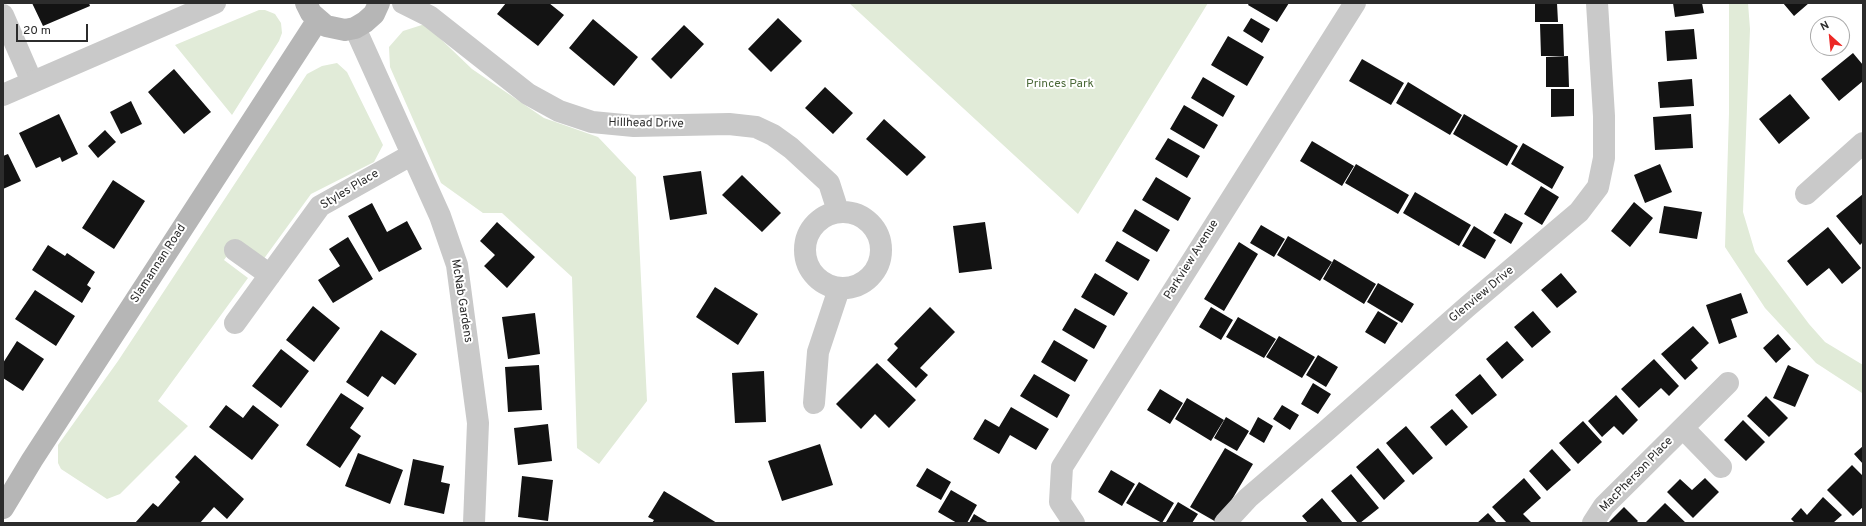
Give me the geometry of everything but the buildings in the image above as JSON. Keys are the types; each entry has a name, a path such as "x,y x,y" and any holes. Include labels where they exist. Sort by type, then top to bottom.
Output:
{"main road":[{"path":"355,28 374,14 379,3"},
{"name":"Slamannan Road","path":"3,508 307,8 326,26 345,30 355,28"}],"street":[{"path":"3,94 216,3"},
{"name":"Hillhead Drive","path":"403,3 429,16 528,94 559,111 592,122 634,126 729,124 756,127 773,135 791,148 829,183 838,211"},
{"name":"Parkview Avenue","path":"1074,523 1060,502 1062,467 1355,3"},
{"name":"Glenview Drive","path":"1225,523 1248,498 1468,306 1579,212 1598,187 1604,158 1604,116 1597,3"},
{"path":"3,15 32,82"},
{"name":"McNab Gardens","path":"355,28 411,155 440,216 457,265 478,423 474,523"},
{"path":"1806,194 1863,143"},
{"name":"Styles Place","path":"235,323 320,206 411,155"},
{"path":"838,211 859,214 876,229 882,249 876,270 860,285 838,288 818,280 805,261 805,238 817,220 838,211"},
{"path":"235,250 270,275"},
{"path":"814,403 818,352 838,288"},
{"name":"MacPherson Place","path":"1593,523 1604,506 1728,383"},
{"name":"MacPherson Place","path":"1683,428 1721,467"}],"green space":[{"name":"Princes Park","path":"849,3 1208,3 1078,214"},
{"path":"1729,3 1748,3 1750,29 1743,212 1755,252 1809,324 1825,342 1863,365 1862,393 1816,363 1765,308 1725,247 1729,113"},
{"path":"259,10 265,10 275,14 281,23 282,33 279,41 232,115 175,45"},
{"path":"425,24 472,69 544,118 598,137 636,177 647,401 599,464 577,448 572,277 502,213 483,213 441,183 390,67 389,47 403,31"},
{"path":"337,63 347,72 383,145 374,162 311,194 263,260 237,242 224,260 248,278 158,401 188,426 120,494 107,499 61,469 58,463 58,445 118,361 307,74 322,66"}]}
